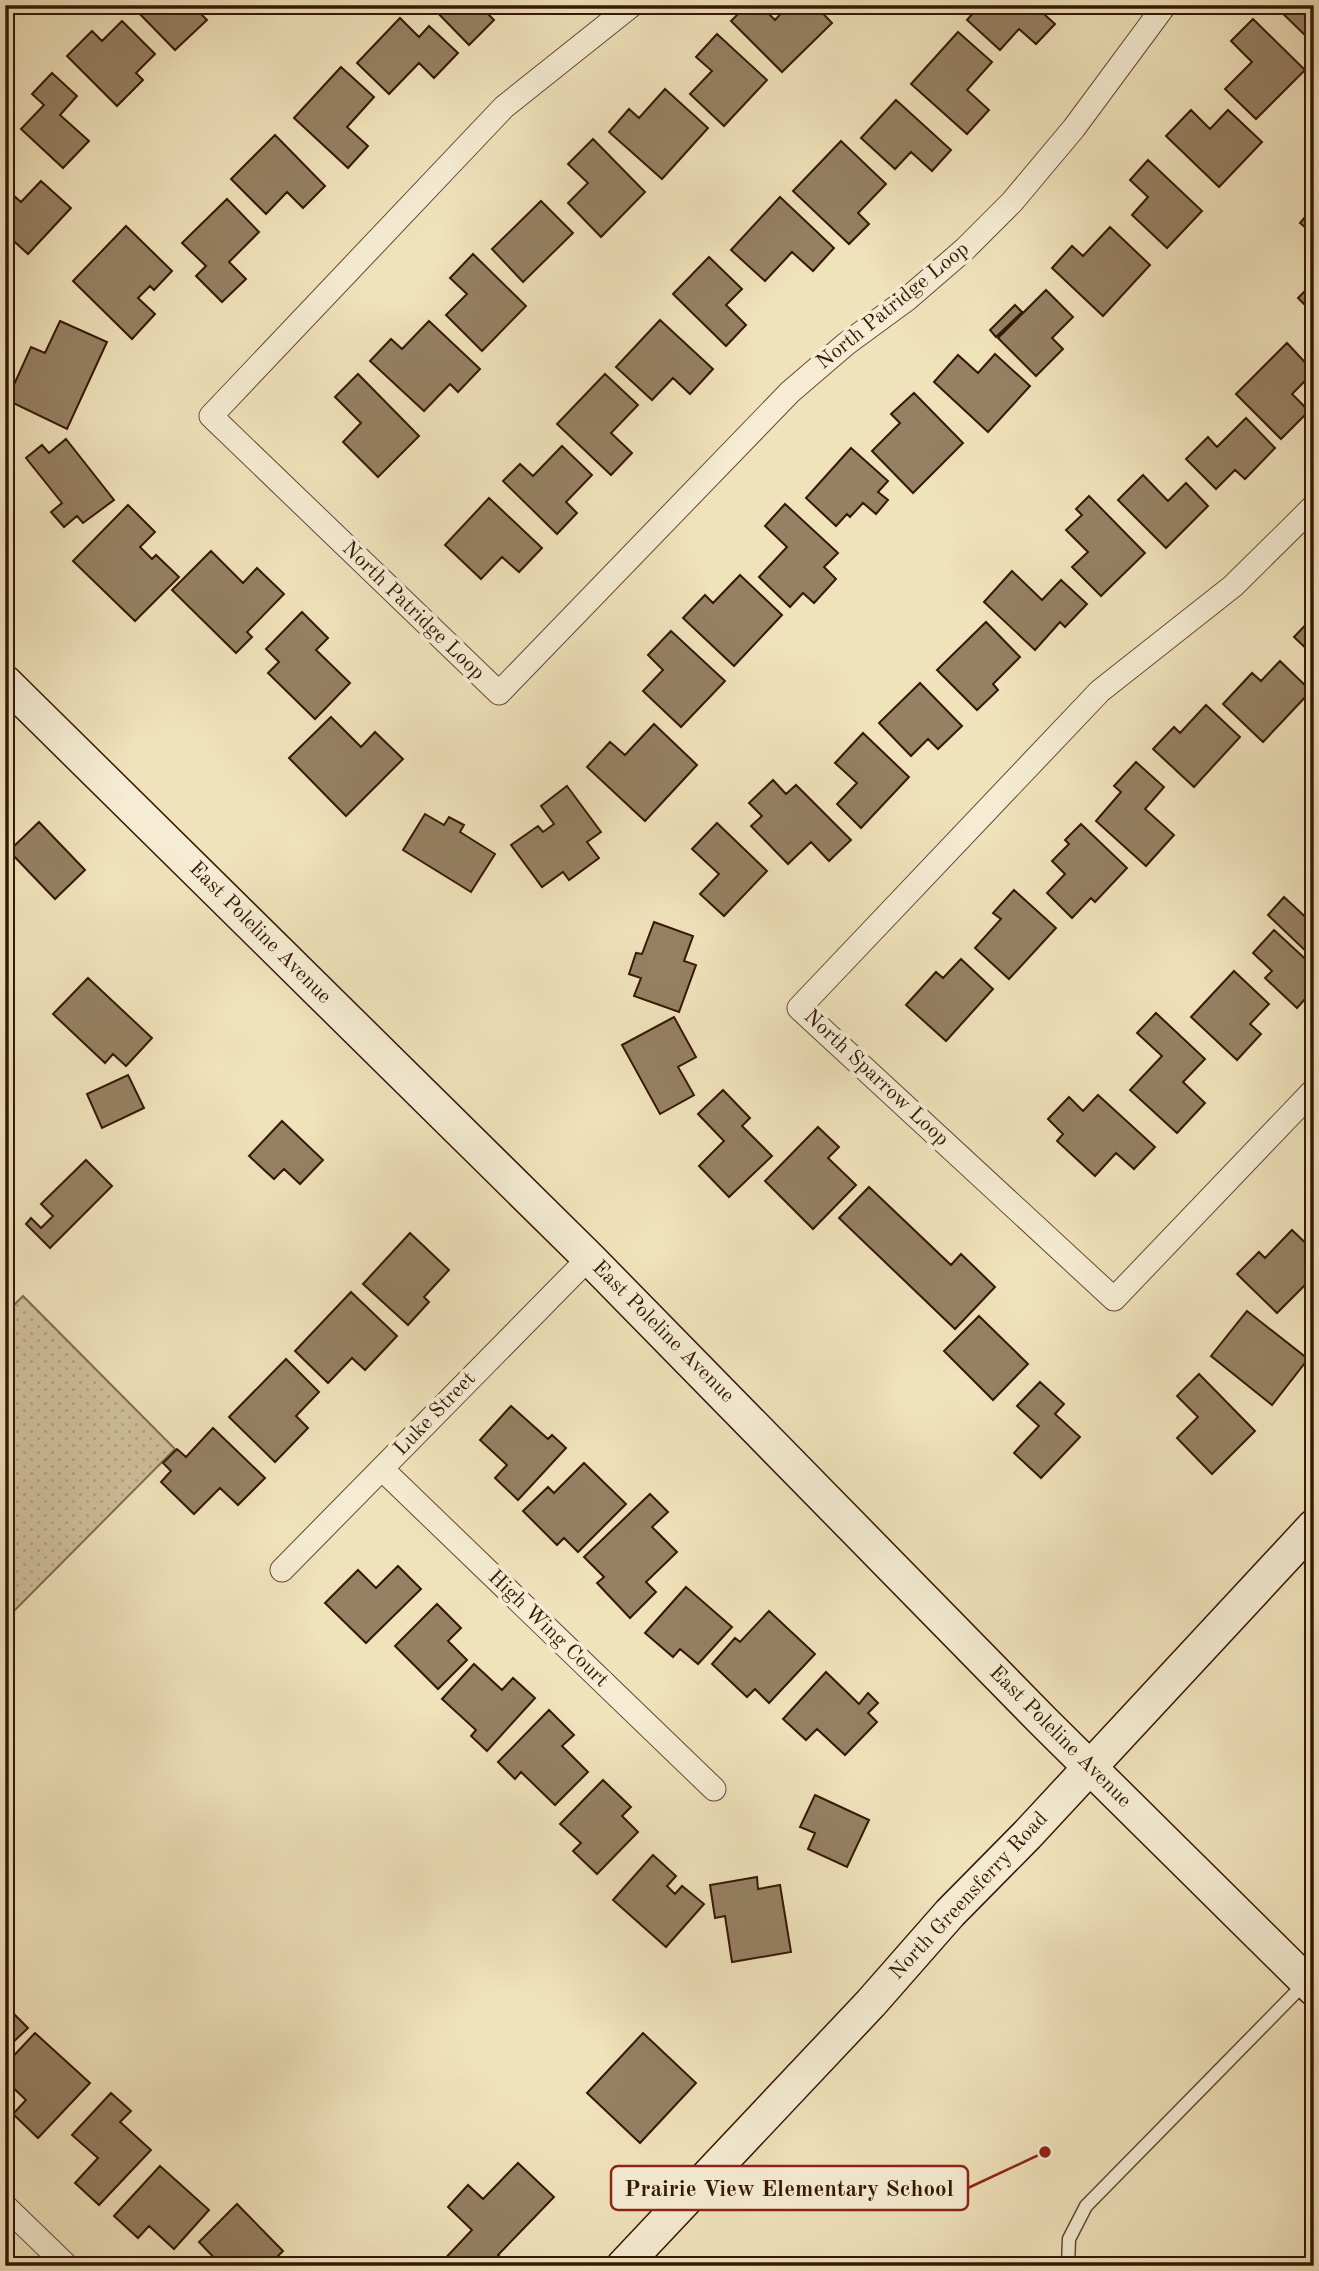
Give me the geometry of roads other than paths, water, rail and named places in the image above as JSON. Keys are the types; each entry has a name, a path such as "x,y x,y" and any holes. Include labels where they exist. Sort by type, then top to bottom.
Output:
{"main road":[{"name":"East Poleline Avenue","path":"5,682 589,1258 1090,1767 1310,1985"},
{"name":"North Greensferry Road","path":"623,2266 1314,1526"}],"street":[{"name":"North Patridge Loop","path":"632,5 503,107 211,416 499,693 790,392 846,344 906,300 965,249 1012,202 1074,128 1165,5"},
{"name":"North Sparrow Loop","path":"1314,506 1233,586 1100,691 799,1008 1114,1299 1314,1090"},
{"name":"Luke Street","path":"282,1570 589,1258"},
{"name":"High Wing Court","path":"382,1469 714,1789"},
{"path":"5,2206 67,2266"}],"lane":[{"path":"1068,2266 1069,2239 1086,2206 1310,1985"}],"place":[{"name":"Prairie View Elementary School","path":"1045,2152"}]}
